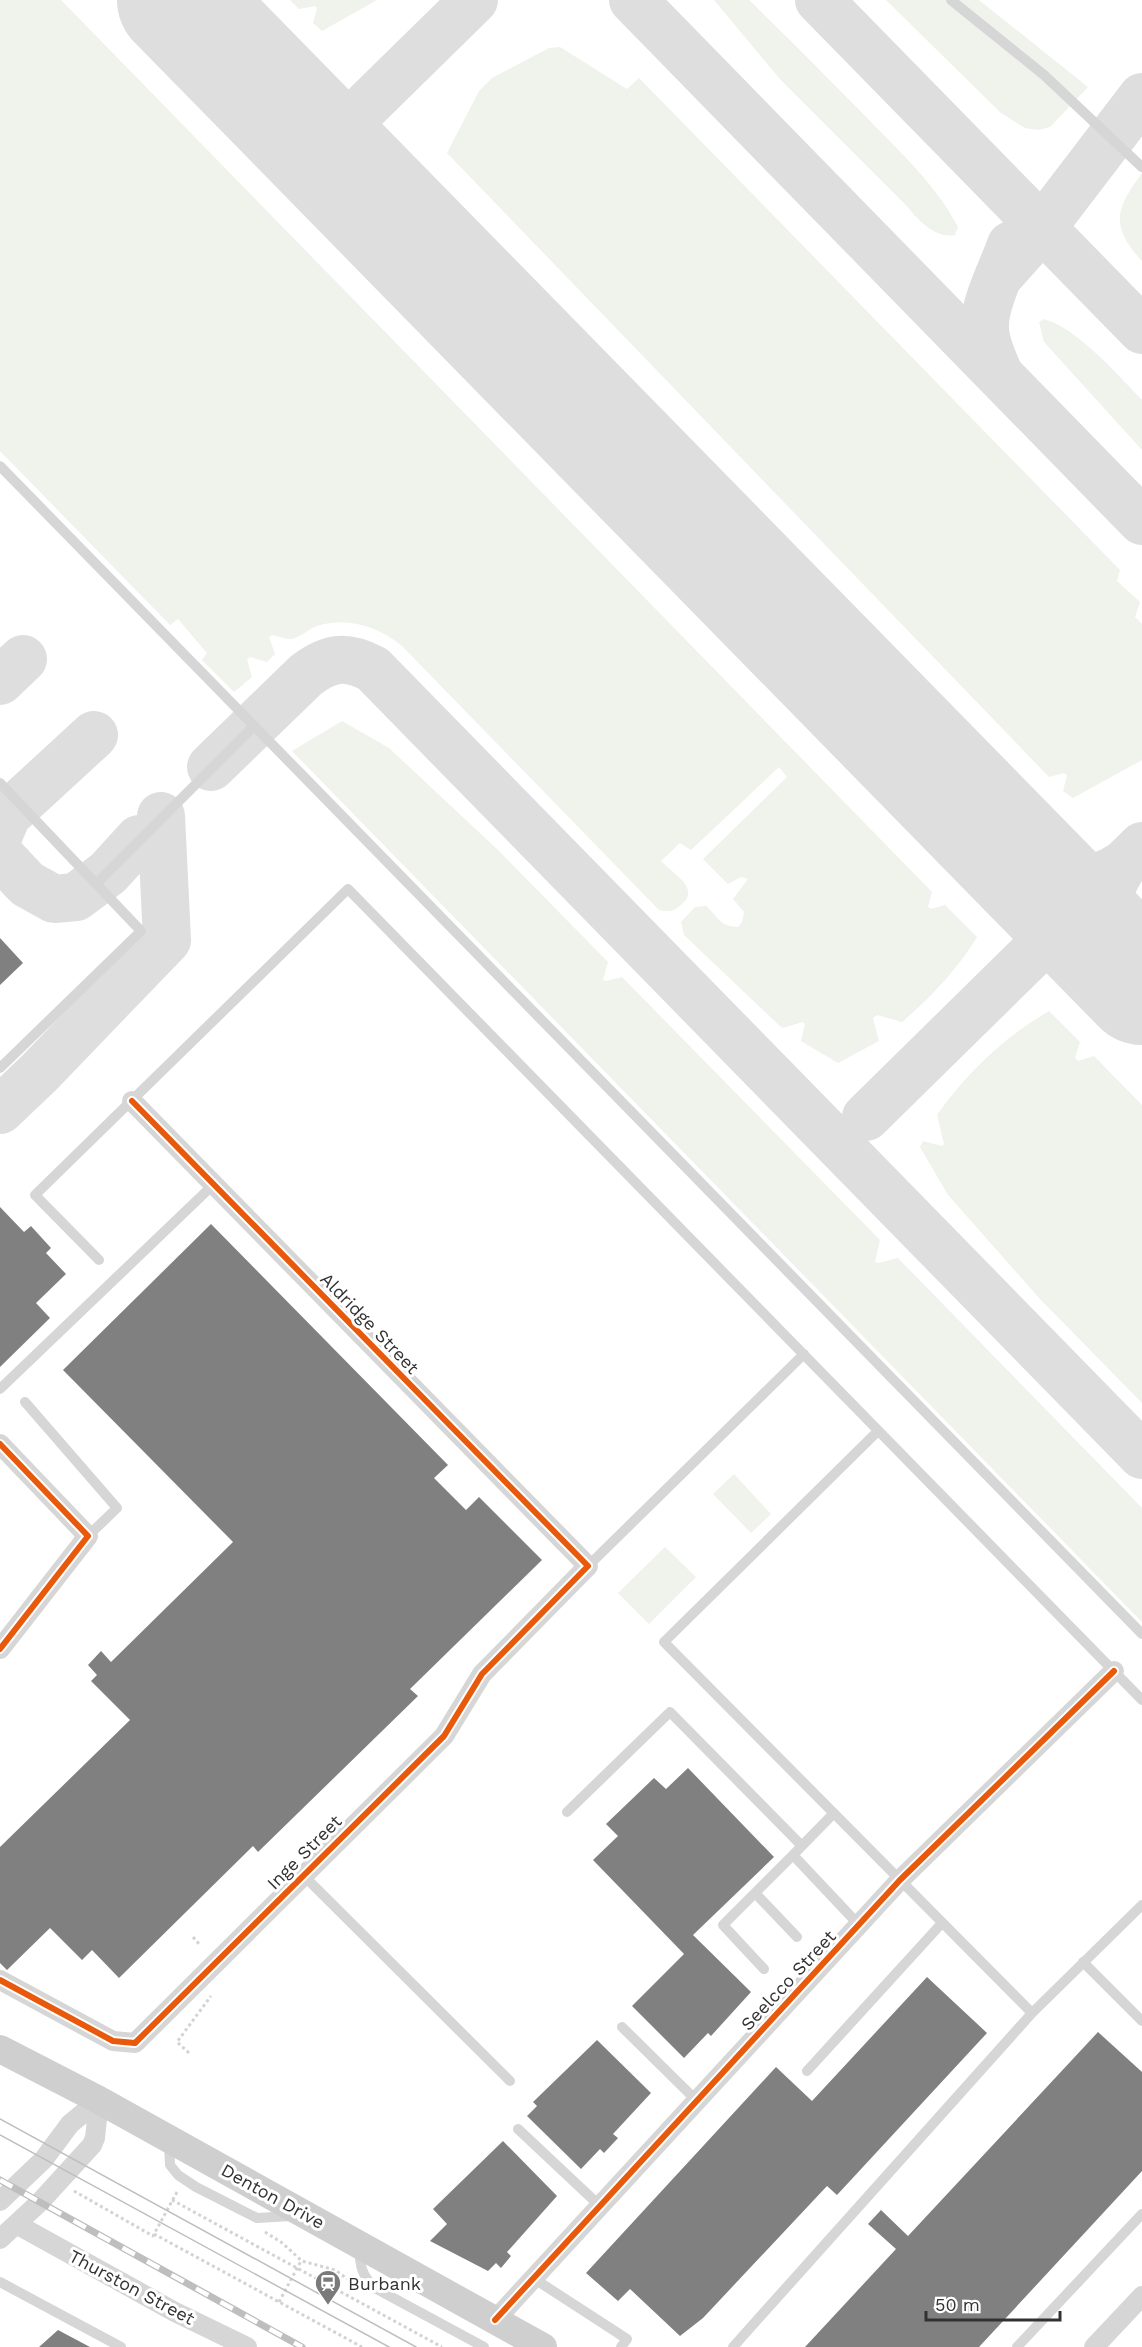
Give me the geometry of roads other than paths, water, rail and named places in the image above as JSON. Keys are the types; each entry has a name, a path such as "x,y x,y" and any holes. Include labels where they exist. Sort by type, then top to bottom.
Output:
{"main road":[{"name":"Denton Drive","path":"0,2049 99,2100 543,2347"}],"street":[{"name":"Aldridge Street","path":"132,1101 588,1566"},
{"path":"0,1444 88,1536 0,1648"},
{"name":"Inge Street","path":"0,1980 113,2041 135,2043 444,1736 482,1674 588,1566"},
{"name":"Seelcco Street","path":"495,2320 900,1880 1114,1671"},
{"path":"0,2239 18,2225 92,2145 95,2138 99,2100"},
{"path":"0,2201 44,2159 70,2124 99,2100"},
{"name":"Thurston Street","path":"18,2225 175,2312 247,2347"},
{"path":"1095,2347 1140,2304"}],"lane":[{"path":"951,0 1044,75 1142,167"},
{"path":"0,466 1142,1634"},
{"path":"97,883 254,726"},
{"path":"0,783 141,931 0,1068"},
{"path":"99,1260 35,1195 348,889 1114,1671 1140,1693"},
{"path":"0,1389 214,1184"},
{"path":"588,1566 804,1354"},
{"path":"25,1402 117,1508 88,1536"},
{"path":"878,1431 664,1642 1032,2013"},
{"path":"567,1812 670,1712 802,1846"},
{"path":"765,1969 723,1925 834,1814"},
{"path":"793,1855 859,1925"},
{"path":"303,1875 510,2081"},
{"path":"755,1893 797,1936"},
{"path":"733,2347 1032,2013 1142,1905"},
{"path":"807,2071 942,1923"},
{"path":"1083,1962 1142,2021"},
{"path":"622,2027 697,2101"},
{"path":"518,2129 600,2206"},
{"path":"1017,2347 1142,2214"},
{"path":"359,2244 360,2268 375,2288 484,2347"},
{"path":"533,2278 627,2339 621,2347"},
{"path":"0,2282 121,2347"}],"tram line":[{"path":"0,2119 416,2347"},
{"path":"0,2135 389,2347"}],"railway":[{"path":"0,2180 302,2347"}],"place":[{"name":"Burbank","path":"328,2306"}]}
